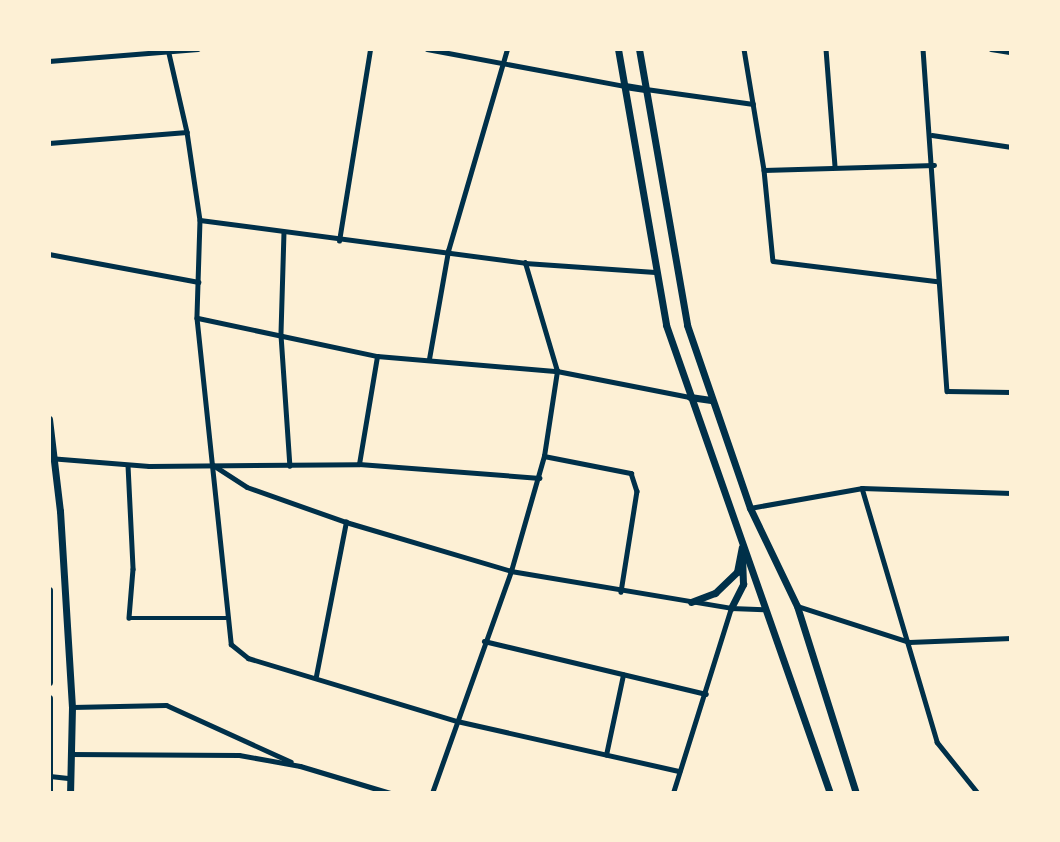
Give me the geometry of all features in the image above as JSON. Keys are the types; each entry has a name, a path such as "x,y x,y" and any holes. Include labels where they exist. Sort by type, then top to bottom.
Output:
{"main road":[{"path":"618,49 666,325 830,793"},
{"path":"639,49 687,325 750,508 797,606 856,793"},
{"path":"625,86 645,89"},
{"path":"690,397 711,400"},
{"path":"49,419 72,707 70,793"},
{"path":"691,602 715,593 737,572 742,547"},
{"path":"730,608 744,584 742,547"},
{"path":"49,590 49,681"},
{"path":"49,698 49,793"}],"street":[{"path":"49,61 198,49"},
{"path":"339,241 372,49 364,49"},
{"path":"427,49 625,86"},
{"path":"429,359 448,251 507,49"},
{"path":"744,49 764,170 773,261 937,281"},
{"path":"826,49 835,167"},
{"path":"923,49 932,135 937,281 947,391 1011,393"},
{"path":"991,49 1011,52"},
{"path":"168,50 187,132 200,220 197,318 230,645 248,658 316,676 457,721 680,771"},
{"path":"645,89 753,104"},
{"path":"49,143 187,132"},
{"path":"932,135 1011,147"},
{"path":"764,170 934,165"},
{"path":"200,220 339,241 448,251 525,263 655,272"},
{"path":"284,232 281,335 290,466"},
{"path":"49,254 198,282"},
{"path":"432,793 511,571 544,456 557,371 525,263"},
{"path":"197,318 377,356 557,371 690,397"},
{"path":"359,464 377,356"},
{"path":"544,456 631,473 637,491 621,592"},
{"path":"51,457 128,465 359,464 539,478"},
{"path":"128,465 133,569 129,618 226,618"},
{"path":"212,465 247,487 346,522 511,571 621,592 730,608 764,609"},
{"path":"862,488 937,742 978,793"},
{"path":"750,508 862,488 1011,493"},
{"path":"316,676 346,522"},
{"path":"797,606 909,642 1011,638"},
{"path":"673,793 706,694 730,608"},
{"path":"484,641 706,694"},
{"path":"606,755 623,675"},
{"path":"72,707 166,705 300,766"},
{"path":"70,754 239,755 300,766 390,793"},
{"path":"49,776 70,778"}]}
